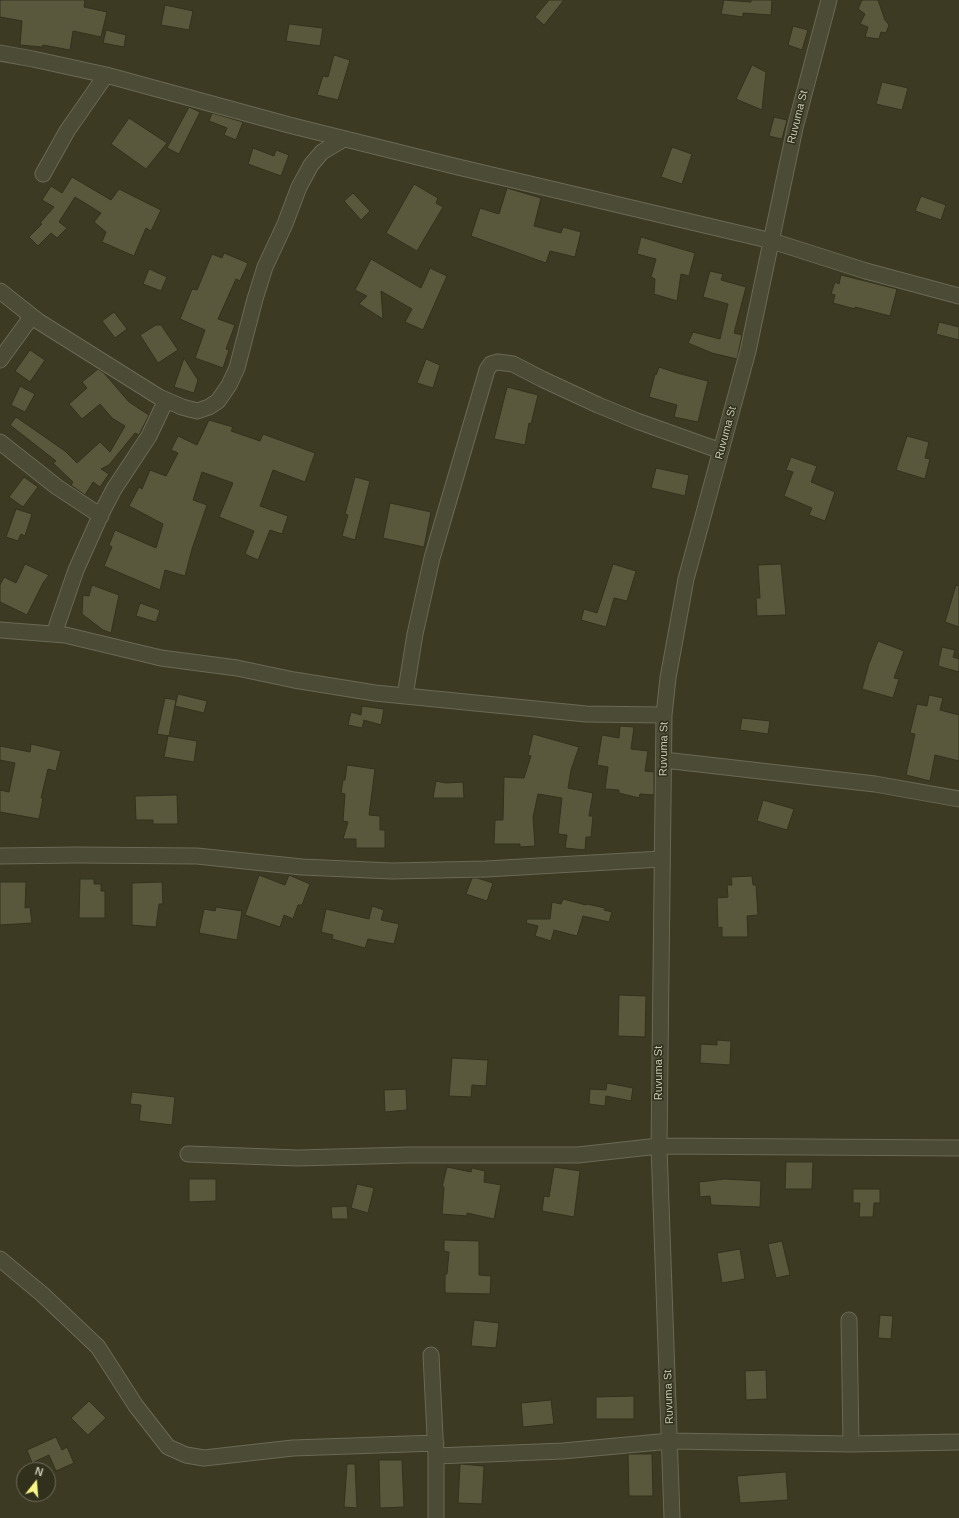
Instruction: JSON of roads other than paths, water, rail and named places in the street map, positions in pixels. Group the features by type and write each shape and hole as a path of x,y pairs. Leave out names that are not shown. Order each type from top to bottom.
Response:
{"street":[{"name":"Ruvuma St","path":"672,1518 659,1146 664,714 668,678 686,579 748,351 795,128 829,0"},
{"path":"0,53 33,58 106,75 344,139 772,241 866,271 959,296"},
{"path":"43,174 67,131 106,75"},
{"path":"0,291 32,316 159,397 182,407 197,410 209,407 218,401 229,385 237,368 255,298 265,267 285,224 299,187 311,165 322,152 344,139"},
{"path":"0,360 32,316"},
{"path":"405,696 432,558 487,370 491,364 498,362 513,364 542,380 598,405 637,421 721,450"},
{"path":"54,634 76,570 100,516 114,489 149,436 166,400"},
{"path":"0,442 57,488 100,516"},
{"path":"0,630 32,634 54,634 160,658 237,668 336,687 405,696 586,714 664,714"},
{"path":"664,760 875,784 959,799"},
{"path":"0,856 197,856 302,868 392,871 486,870 662,859"},
{"path":"188,1154 298,1158 408,1155 578,1155 659,1146 959,1148"},
{"path":"0,1259 42,1294 98,1347 136,1406 168,1447 186,1455 204,1458 293,1448 563,1451 670,1441 851,1444 959,1442"},
{"path":"849,1320 851,1444"},
{"path":"431,1355 436,1449 436,1518"}]}
